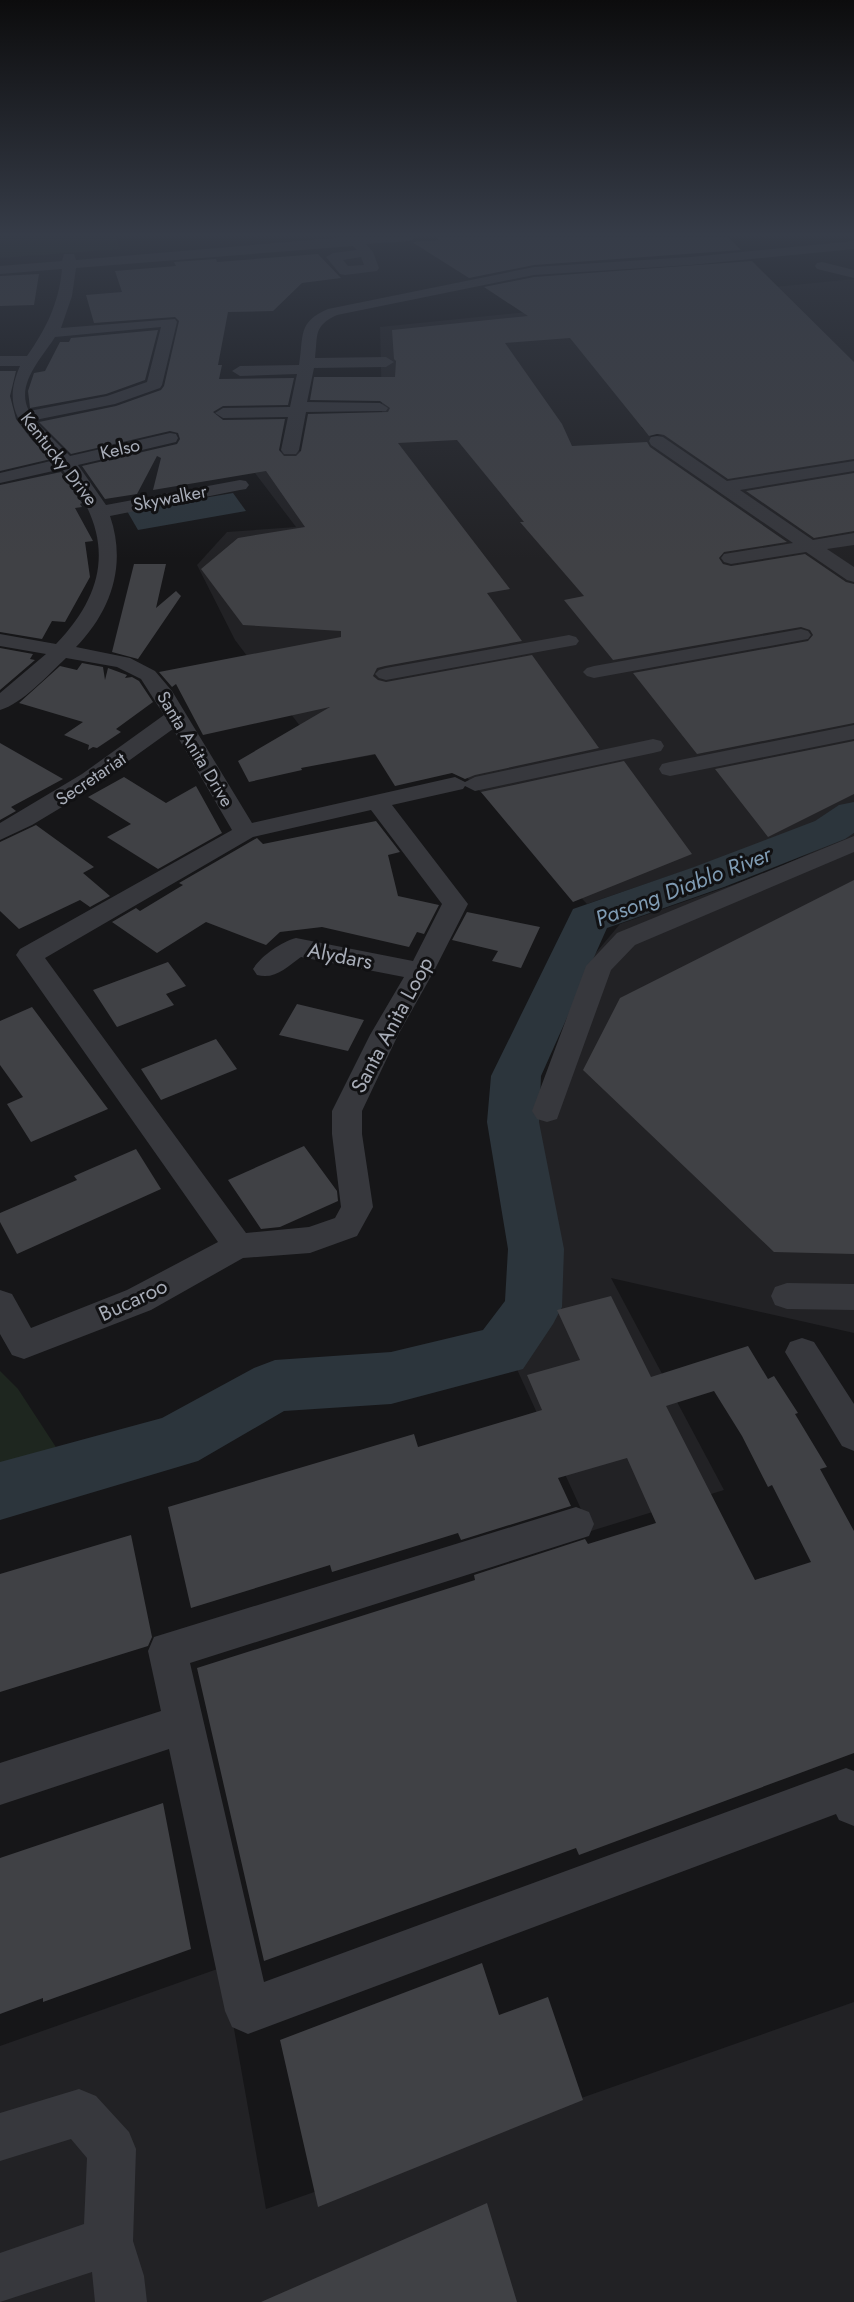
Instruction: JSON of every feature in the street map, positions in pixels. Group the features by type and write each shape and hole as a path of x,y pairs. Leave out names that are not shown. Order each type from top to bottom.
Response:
{"street":[{"name":"Kentucky Drive","path":"0,703 60,653 84,625 102,594 109,550 100,512 66,462 25,417 16,400 16,387 43,344"},
{"path":"25,417 126,396 154,385 164,344"},
{"path":"291,450 308,344"},
{"path":"0,361 32,361"},
{"path":"240,371 386,362"},
{"path":"223,413 380,408"},
{"name":"Kelso","path":"0,478 170,438"},
{"path":"657,441 854,576"},
{"path":"724,487 854,466"},
{"name":"Skywalker","path":"100,512 240,485"},
{"path":"731,558 854,539"},
{"path":"594,672 801,635"},
{"name":"Santa Anita Drive","path":"0,640 60,653 123,662 148,675 176,716 245,832"},
{"path":"386,674 569,641"},
{"name":"Secretariat","path":"0,833 45,809 121,759 176,716"},
{"path":"670,769 854,732"},
{"path":"238,1246 29,955 245,832 652,746"},
{"name":"Santa Anita Loop","path":"238,1246 310,1240 346,1227 357,1207 347,1134 347,1112 384,1035 421,971 455,904 378,803"},
{"path":"547,1111 599,966 626,939 854,843"},
{"name":"Alydars","path":"266,969 296,947 421,971"},
{"name":"Bucaroo","path":"0,1304 24,1345 139,1300 238,1246"},
{"path":"787,1296 854,1297"},
{"path":"802,1352 854,1435"},
{"path":"576,1524 168,1651 248,2011 846,1789 854,1805"},
{"path":"0,1784 183,1724"},
{"path":"0,2137 79,2113 112,2149 108,2241 119,2276 121,2302"},
{"path":"0,2278 108,2241"}],"shaded area":[{"path":"380,344 854,344 854,388 641,427 651,437 854,400 854,809 833,820 587,904 435,744 328,763 235,640 197,565 227,532 296,527 239,452 383,450"},
{"path":"233,493 246,511 138,530 127,511"},
{"path":"854,833 854,1333 611,1278 724,1490 591,1531 515,1365 546,1323 561,1290 530,1165 531,1127 594,955 620,924 764,874"},
{"path":"0,1371 18,1389 63,1458 0,1476"},
{"path":"223,1967 266,2209 854,2002 854,2302 0,2302 0,2046"}],"building":[{"path":"59,344 154,344 145,380 106,394 30,408 28,391 34,373 45,371"},
{"path":"174,344 222,344 218,365 222,365 219,379 294,378 288,405 223,406 213,412 223,420 285,419 279,450 284,456 296,456 301,451 308,414 388,412 390,408 380,401 310,400 314,377 395,377 396,361 393,344 506,344 562,424 572,446 647,442 650,447 787,542 724,552 719,558 723,564 731,566 805,554 846,582 854,584 854,723 697,754 633,673 808,641 813,635 810,630 801,627 613,660 564,600 584,596 520,522 524,522 457,440 398,443 510,589 487,593 522,641 385,666 377,668 373,676 386,682 532,655 599,748 465,779 452,773 395,786 375,754 301,768 302,770 249,782 238,761 330,707 203,735 176,684 172,687 159,672 341,637 341,631 243,625 201,569 238,538 305,527 266,471 153,490 161,458 157,456 137,494 105,499 82,466 177,444 180,439 178,433 170,431 71,454 39,422 116,406 161,390 164,386"},
{"path":"575,344 836,344 854,362 854,459 728,479 664,435 649,436"},
{"path":"0,371 16,371 10,396 16,419 51,459 0,471"},
{"path":"61,472 82,503 80,504 82,507 75,508 93,541 85,542 90,577 65,622 52,621 42,639 0,632 0,485"},
{"path":"854,473 854,531 814,538 746,491"},
{"path":"134,564 166,564 156,608 176,591 181,596 138,659 112,652"},
{"path":"0,648 33,654 30,659 35,660 0,690"},
{"path":"82,663 103,667 105,680 108,668 127,675 125,678 132,677 139,681 153,702 116,729 121,732 97,748 93,747 88,750 89,745 64,735 83,722 19,703 60,666 77,670"},
{"path":"854,741 854,794 768,837 715,769"},
{"path":"0,743 63,779 11,807 16,811 0,820"},
{"path":"624,761 692,854 573,902 481,792"},
{"path":"124,777 166,803 196,786 222,833 158,869 107,837 131,824 88,797"},
{"path":"376,821 400,852 388,855 398,896 439,905 424,934 417,932 409,947 322,927 280,932 266,945 206,922 157,953 112,922 136,908 140,911 183,885 179,883 257,838 263,844"},
{"path":"36,825 94,867 83,873 110,896 90,907 80,900 19,929 0,911 0,842"},
{"path":"854,880 854,1254 774,1252 583,1070 620,998"},
{"path":"467,912 540,927 521,968 492,961 498,951 452,940"},
{"path":"168,962 186,986 166,994 174,1005 117,1027 93,990"},
{"path":"297,1004 364,1020 348,1051 279,1035"},
{"path":"32,1007 108,1109 31,1142 7,1104 23,1097 0,1065 0,1021"},
{"path":"216,1039 237,1069 161,1100 141,1069"},
{"path":"304,1146 337,1191 338,1201 280,1227 261,1229 228,1180"},
{"path":"136,1149 161,1189 17,1254 0,1222 0,1213 77,1180 74,1176"},
{"path":"611,1296 651,1377 748,1346 768,1379 774,1376 798,1413 795,1414 827,1467 820,1469 854,1531 854,1753 579,1855 576,1848 264,1961 197,1668 475,1580 474,1575 585,1539 588,1544 656,1523 627,1458 558,1478 571,1506 461,1540 458,1533 332,1572 330,1565 191,1608 168,1507 414,1434 418,1447 542,1410 527,1375 580,1360 557,1310","holes":["714,1391 742,1436 768,1487 772,1485 811,1562 755,1580 666,1406"]},
{"path":"131,1535 152,1637 148,1646 0,1692 0,1574"},
{"path":"163,1803 191,1949 43,2002 43,1998 0,2014 0,1858"},
{"path":"482,1963 499,2015 548,1997 583,2100 318,2207 280,2040"},
{"path":"487,2203 517,2302 261,2302"}],"waterway":[{"name":"Pasong Diablo River","path":"0,1491 176,1442 275,1386 391,1378 502,1351 533,1307 536,1249 513,1122 516,1076 589,919 709,877 830,830 854,814"}]}
